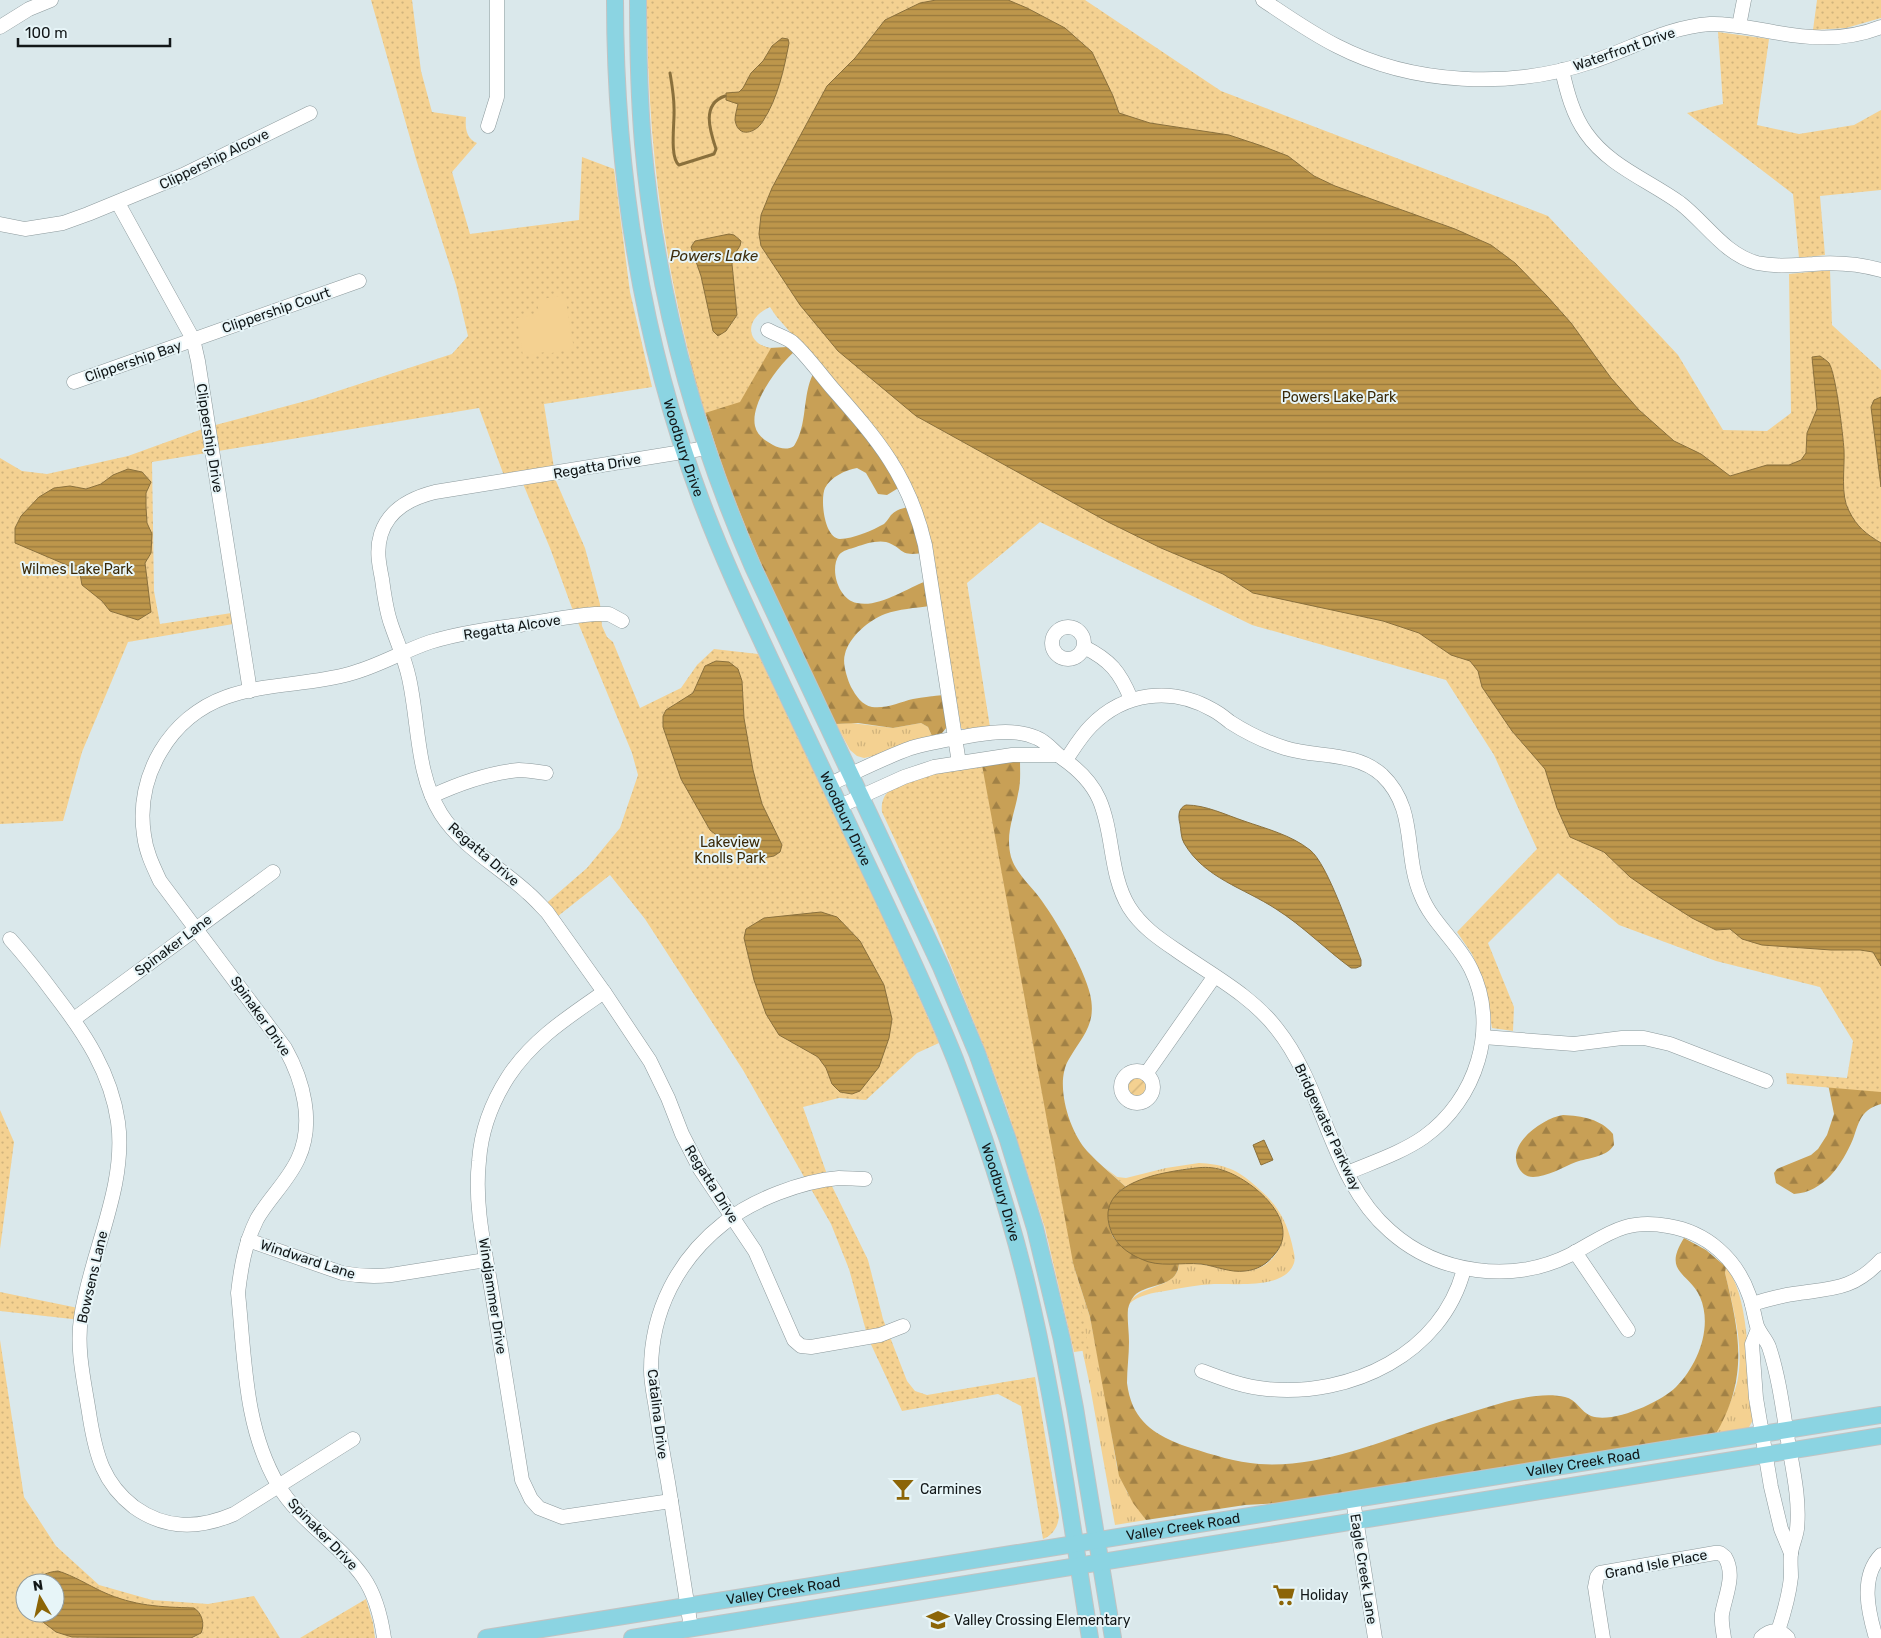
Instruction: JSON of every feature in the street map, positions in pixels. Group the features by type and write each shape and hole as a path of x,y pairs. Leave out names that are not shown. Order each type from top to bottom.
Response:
{"main road":[{"name":"Woodbury Drive","path":"615,0 616,78 619,124 632,239 653,344 684,452 725,561 933,1005 992,1163 1018,1252 1053,1408 1090,1638"},
{"name":"Woodbury Drive","path":"638,0 638,52 642,129 655,236 674,334 707,448 726,502 753,567 956,1003 988,1081 1018,1168 1061,1332 1076,1408 1113,1638"},
{"name":"Valley Creek Road","path":"486,1638 1881,1415"},
{"name":"Valley Creek Road","path":"632,1638 1881,1436"}],"street":[{"path":"0,27 29,9 51,0"},
{"path":"488,126 497,98 497,0"},
{"name":"Waterfront Drive","path":"1263,0 1309,31 1363,57 1414,72 1445,77 1503,79 1562,70 1591,62 1677,29 1712,24 1739,26 1796,37 1826,39 1854,36 1881,27"},
{"path":"1739,26 1744,0"},
{"path":"1562,70 1575,114 1585,132 1597,147 1611,160 1681,204 1726,247 1739,256 1772,266 1847,264 1881,270"},
{"name":"Clippership Alcove","path":"0,224 25,229 63,223 183,176 310,113"},
{"name":"Clippership Drive","path":"118,203 193,340 198,361 250,691"},
{"name":"Clippership Court","path":"193,340 359,281"},
{"path":"768,330 792,343 868,429 895,465 908,490 919,521 926,550 959,763"},
{"name":"Clippership Bay","path":"74,382 193,340"},
{"name":"Regatta Drive","path":"707,448 435,492 417,497 400,506 388,519 381,533 378,546 378,561 391,623 409,678 423,768 432,796 449,825 478,852 530,894 547,912 650,1061 668,1098 690,1152 700,1170 755,1251 794,1340 802,1346 812,1347 880,1335 904,1326"},
{"name":"Regatta Alcove","path":"402,652 432,642 479,631 586,614 605,614 622,621"},
{"path":"1084,647 1105,659 1114,667 1123,678 1131,699"},
{"name":"Spinaker Drive","path":"384,1638 373,1595 364,1578 349,1560 301,1515 279,1487 257,1440 251,1415 238,1293 240,1276 248,1240 258,1218 299,1158 305,1128 304,1099 301,1082 285,1048 160,881 149,858 142,814 144,795 150,771 160,751 185,721 205,707 226,697 250,691 350,674 402,652"},
{"path":"840,806 914,773 959,763 1017,754 1062,758 1090,726 1104,714 1131,699 1148,696 1166,695 1197,701 1265,741 1303,752 1354,759 1366,764 1381,775 1402,802 1406,815 1413,875 1430,912 1462,954 1478,985 1484,1025 1479,1058 1469,1085 1454,1109 1442,1122 1414,1143 1347,1174"},
{"name":"Bridgewater Parkway","path":"830,784 907,750 956,738 996,732 1019,733 1042,740 1084,776 1100,800 1118,882 1132,912 1156,937 1260,1010 1284,1037 1299,1065 1347,1174 1366,1206 1382,1225 1397,1237 1432,1258 1464,1268 1495,1272 1519,1270 1548,1264 1621,1228 1650,1224 1678,1228 1706,1240 1727,1256 1741,1276 1752,1304 1758,1329 1767,1342 1780,1392 1796,1491 1797,1528 1791,1553"},
{"path":"432,796 455,786 488,776 520,770 546,773"},
{"name":"Spinaker Lane","path":"74,1020 273,872"},
{"name":"Bowsens Lane","path":"10,939 27,958 93,1048 104,1071 114,1101 119,1132 119,1160 84,1300 80,1332 81,1360 94,1444 98,1461 115,1489 142,1513 159,1520 179,1525 198,1525 216,1522 234,1514 279,1487 353,1439"},
{"path":"1146,1074 1214,977"},
{"name":"Windjammer Drive","path":"604,992 558,1024 539,1040 522,1057 498,1095 482,1139 479,1161 478,1183 486,1260 522,1480 531,1499 539,1508 562,1517 671,1501"},
{"path":"1483,1037 1570,1044 1622,1038 1649,1039 1674,1045 1766,1081"},
{"name":"Catalina Drive","path":"691,1628 651,1371 657,1320 665,1298 685,1263 712,1232 733,1216 769,1197 814,1182 839,1178 866,1179"},
{"name":"Windward Lane","path":"248,1240 355,1276 376,1277 486,1260"},
{"path":"1575,1252 1628,1330"},
{"path":"1752,1304 1788,1295 1837,1288 1860,1277 1881,1260"},
{"path":"1202,1371 1244,1386 1279,1390 1325,1387 1364,1376 1398,1358 1431,1331 1452,1302 1464,1268"},
{"name":"Bridgewater Parkway","path":"1758,1329 1752,1344 1756,1394 1771,1487 1781,1529 1791,1553"},
{"name":"Eagle Creek Lane","path":"1353,1500 1375,1638"},
{"name":"Grand Isle Place","path":"1603,1638 1595,1587 1595,1582 1600,1573 1715,1553 1725,1557 1730,1570 1729,1587 1722,1616 1724,1638"},
{"path":"1761,1638 1768,1632 1783,1635 1789,1595 1791,1553"},
{"path":"1876,1638 1867,1590 1871,1569 1881,1555"}],"green space":[{"name":"Lakeview Knolls Park","path":"371,0 412,0 421,71 432,112 466,117 467,132 473,141 477,143 452,172 470,234 579,220 582,157 614,169 630,292 652,387 544,404 556,481 585,548 600,604 602,626 607,637 613,642 640,708 681,688 697,665 714,649 758,654 894,940 939,1043 917,1053 866,1100 839,1098 803,1107 829,1180 868,1260 883,1319 907,1381 915,1391 927,1395 1035,1377 1059,1516 1054,1530 1043,1539 1021,1406 998,1394 902,1411 868,1338 849,1269 831,1224 743,1070 645,919 610,875 553,920 542,907 587,868 620,828 638,775 632,753 521,479 506,481 479,408 152,462 154,591 160,624 238,612 239,623 128,642 82,752 63,821 0,824 0,458 22,471 47,474 128,456 208,427 313,399 452,354 468,336 456,285 416,159"},
{"name":"Powers Lake","path":"647,0 1085,0 1221,91 1548,216 1678,355 1723,430 1767,431 1791,413 1789,274 1830,270 1832,325 1881,370 1881,1092 1787,1084 1786,1073 1847,1078 1853,1041 1820,987 1716,961 1619,925 1558,873 1488,943 1514,1007 1513,1031 1492,1028 1483,980 1472,954 1457,932 1537,849 1494,755 1446,680 1252,625 1040,522 967,583 990,727 965,730 961,728 937,580 877,431 770,307 761,312 753,321 751,332 756,341 765,347 771,348 740,402 705,413 679,310 661,208 650,106"},
{"path":"1817,0 1881,0 1881,18 1846,28 1813,30"},
{"path":"1718,32 1769,39 1757,125 1799,134 1854,125 1881,110 1881,190 1820,196 1825,255 1799,258 1793,194 1687,113 1723,104"},
{"path":"565,295 574,349 523,356 517,318 539,314 537,300"},
{"path":"757,344 769,348 787,347 794,352 780,366 761,396 755,417 755,426 762,437 778,447 787,448 794,446 801,429 807,391 813,374 865,433 900,487 887,495 878,494 866,473 857,468 839,475 825,488 823,509 830,532 835,537 845,539 857,536 884,524 895,512 909,507 921,553 905,553 886,542 875,542 842,552 836,561 835,568 838,584 845,596 857,603 874,603 926,581 930,606 896,611 873,620 855,635 851,641 844,658 845,666 849,683 855,694 868,706 882,707 913,699 944,695 947,727 942,733 932,736 928,727 921,723 893,728 858,723 836,724 751,540 713,438 690,361"},
{"path":"851,723 893,728 921,723 928,727 932,736 864,758 857,756 850,750 836,724"},
{"path":"1020,760 1020,786 1009,841 1011,857 1019,873 1046,906 1061,930 1082,971 1092,1004 1092,1013 1087,1029 1065,1069 1063,1093 1069,1119 1074,1132 1087,1151 1126,1187 1120,1191 1108,1213 1113,1237 1122,1247 1156,1263 1179,1263 1173,1277 1134,1296 1128,1309 1127,1383 1133,1406 1143,1422 1165,1438 1199,1451 1242,1462 1281,1464 1303,1462 1346,1453 1468,1413 1528,1397 1551,1395 1569,1398 1587,1414 1600,1418 1636,1410 1659,1399 1676,1387 1691,1368 1701,1345 1705,1321 1704,1309 1695,1289 1676,1265 1678,1250 1684,1238 1706,1250 1726,1267 1725,1273 1735,1317 1738,1356 1737,1376 1733,1396 1714,1437 1313,1501 1245,1505 1146,1520 1133,1503 1119,1476 1090,1317 1067,1245 981,765"},
{"path":"982,765 1089,1350 1074,1352 1045,1228 1007,1109 935,926 882,812 882,803 885,795 897,786 920,777"},
{"path":"1133,1078 1141,1078 1146,1083 1144,1094 1133,1096 1128,1091 1128,1083"},
{"path":"1881,1080 1881,1104 1874,1106 1862,1117 1849,1149 1831,1176 1814,1188 1794,1194 1776,1183 1774,1173 1777,1169 1811,1155 1818,1149 1827,1135 1834,1114 1828,1084"},
{"path":"0,1110 14,1142 0,1249"},
{"path":"1563,1115 1584,1117 1603,1125 1613,1134 1614,1145 1602,1155 1576,1162 1549,1174 1538,1177 1525,1175 1520,1170 1516,1161 1517,1151 1521,1142 1545,1121"},
{"path":"1199,1163 1214,1164 1233,1170 1245,1177 1272,1202 1286,1225 1295,1258 1294,1263 1289,1272 1281,1278 1270,1281 1189,1287 1146,1295 1137,1298 1129,1304 1134,1297 1173,1278 1179,1263 1247,1271 1254,1270 1268,1263 1278,1251 1283,1229 1278,1215 1260,1195 1243,1181 1226,1172 1209,1168 1185,1169 1158,1175 1126,1187 1104,1167 1117,1177 1126,1178 1166,1168"},
{"path":"1067,1245 1090,1317 1117,1467 1127,1492 1146,1520 1115,1525 1090,1386 1071,1297"},
{"path":"1726,1267 1734,1281 1744,1318 1753,1420 1748,1429 1714,1437 1727,1411 1737,1383 1740,1356 1734,1314 1725,1273"},
{"path":"0,1292 83,1309 81,1320 0,1311"},
{"path":"0,1340 24,1497 56,1546 99,1585 152,1600 208,1604 254,1596 280,1638 0,1638"},
{"path":"366,1599 375,1638 300,1638"}],"water":[{"name":"Powers Lake","path":"936,0 1008,0 1065,28 1092,52 1119,113 1150,123 1229,135 1262,146 1288,156 1314,176 1335,186 1455,229 1491,245 1515,263 1547,296 1571,323 1611,378 1639,410 1674,441 1701,454 1730,476 1767,465 1789,465 1801,460 1806,453 1807,433 1817,409 1812,357 1820,356 1829,363 1837,391 1841,419 1846,505 1859,526 1881,543 1881,966 1873,952 1762,945 1742,939 1730,929 1716,930 1692,918 1630,877 1604,852 1570,837 1557,808 1545,769 1512,731 1482,687 1478,671 1470,661 1451,655 1419,633 1383,621 1253,593 1223,574 1161,548 1108,522 916,416 838,351 800,305 761,246 759,234 761,215 772,188 827,86 855,58 885,20 920,3"},
{"path":"782,38 788,39 789,43 783,73 773,103 756,129 743,132 737,126 735,120 738,104 726,100 726,93 739,92 772,46"},
{"name":"Powers Lake","path":"729,234 734,235 741,241 732,264 737,315 726,331 718,336 713,331 701,276 691,247 695,241"},
{"path":"1881,397 1881,487 1871,407 1874,400"},
{"path":"128,469 142,472 151,482 146,493 146,507 147,523 152,534 151,553 145,563 151,612 138,620 110,611 102,601 82,585 80,574 69,566 15,543 15,528 21,516 39,497 54,488 70,486 86,489 101,484 113,475"},
{"path":"716,661 729,662 738,669 742,681 744,718 753,770 762,804 782,845 780,852 774,856 758,859 743,854 710,830 681,779 663,727 663,716 666,710 693,693 705,666"},
{"path":"1186,805 1208,808 1287,836 1310,850 1317,858 1332,885 1361,960 1361,966 1351,968 1286,916 1213,874 1202,865 1192,855 1182,839 1179,816 1181,808"},
{"path":"821,912 837,917 860,941 884,985 892,1019 889,1038 879,1067 860,1091 852,1094 840,1092 832,1084 826,1068 818,1057 779,1035 766,1014 754,980 744,938 746,929 764,918"},
{"path":"1264,1140 1273,1160 1261,1165 1253,1145"},
{"path":"1196,1168 1215,1168 1247,1182 1260,1192 1279,1216 1283,1229 1282,1242 1274,1255 1265,1264 1258,1268 1239,1271 1201,1264 1148,1262 1131,1254 1115,1238 1110,1228 1108,1212 1113,1199 1122,1189 1151,1176"},
{"path":"58,1571 63,1573 48,1573"},
{"path":"65,1574 114,1597 136,1603 194,1608 202,1619 203,1626 201,1633 191,1638 72,1637 56,1632 44,1623 65,1623"}],"waterway":[{"path":"670,73 674,104 673,147 674,155 679,165 714,154 716,149 711,134 710,112 717,100 725,96"}],"place":[{"name":"Carmines","path":"903,1489"},
{"name":"Holiday","path":"1284,1595"},
{"name":"Valley Crossing Elementary","path":"938,1620"}],"park label":[{"name":"Powers Lake Park","path":"1339,397"},
{"name":"Wilmes Lake Park","path":"77,569"}]}
